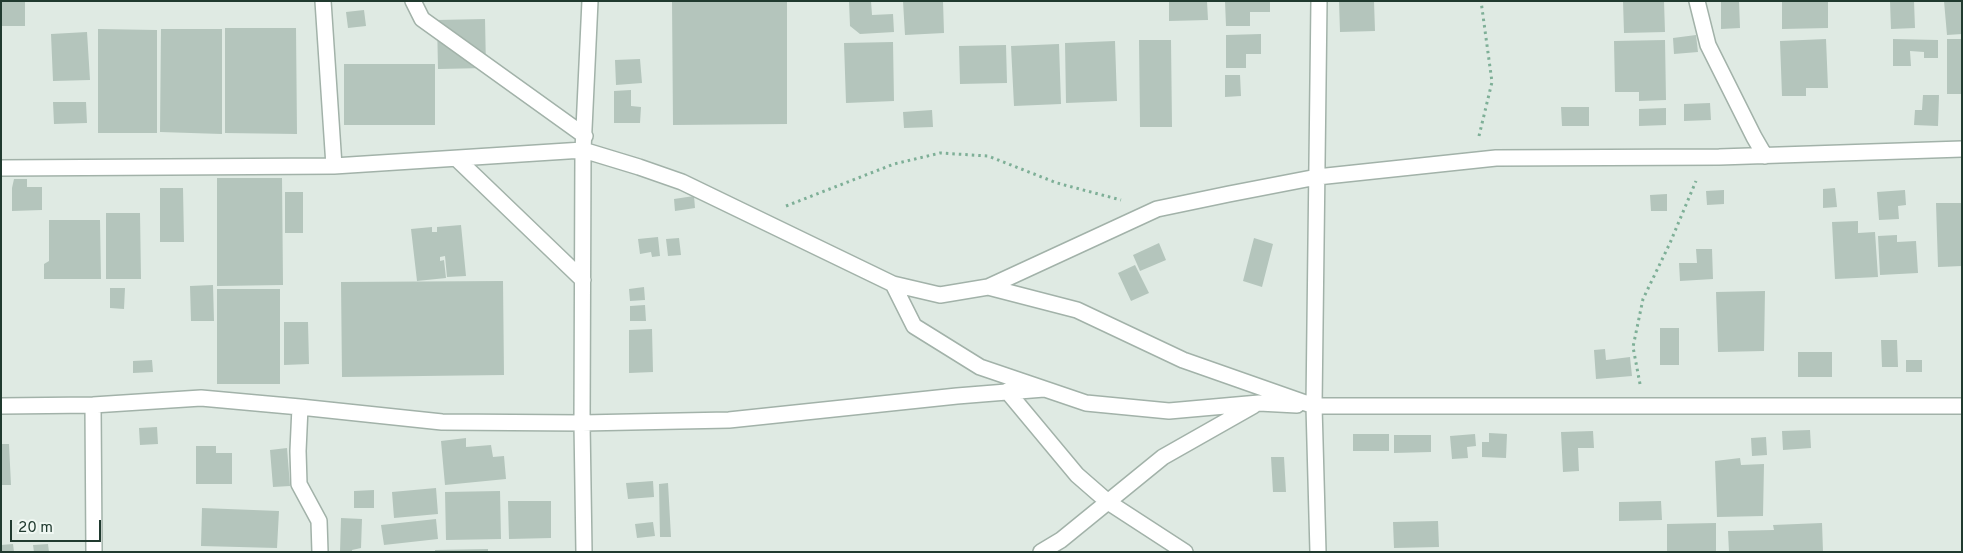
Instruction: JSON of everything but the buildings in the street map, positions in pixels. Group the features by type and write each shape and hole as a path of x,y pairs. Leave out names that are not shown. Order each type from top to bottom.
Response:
{"street":[{"path":"323,1 334,166"},
{"path":"413,1 422,19 584,143 639,167 682,182 893,284 940,295 988,287 1158,209 1317,177 1496,158 1766,156 1962,149"},
{"path":"584,552 582,423 584,143 590,1"},
{"path":"1318,552 1314,406 1319,1"},
{"path":"1697,1 1708,45 1754,137 1766,156"},
{"path":"1,168 334,166 458,158 584,143"},
{"path":"458,158 583,280"},
{"path":"893,284 914,326 980,367 1086,403 1168,411 1259,403 1314,406 1962,406"},
{"path":"988,287 1077,310 1183,360 1314,406"},
{"path":"1,406 93,406 201,398 442,422 582,423 730,420 1044,389"},
{"path":"1007,392 1077,475 1108,502 1185,552"},
{"path":"1041,552 1061,540 1163,457 1259,403"},
{"path":"93,406 94,552"},
{"path":"300,407 299,484 319,521 320,552"}],"path":[{"path":"1476,160 1482,119 1492,82 1481,1"},
{"path":"756,218 894,164 940,153 988,156 1056,183 1158,209"},
{"path":"1644,406 1633,347 1643,299 1670,243 1707,157"}]}
